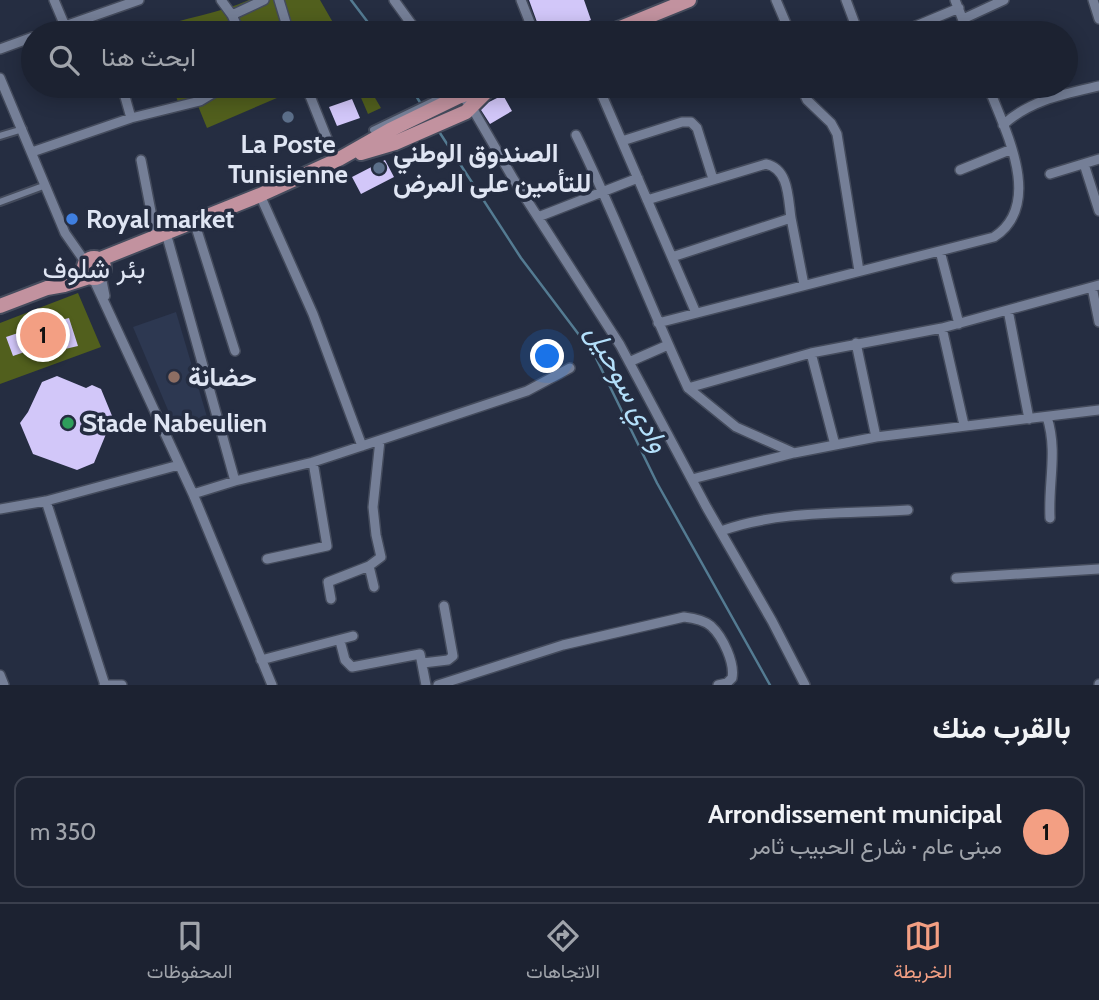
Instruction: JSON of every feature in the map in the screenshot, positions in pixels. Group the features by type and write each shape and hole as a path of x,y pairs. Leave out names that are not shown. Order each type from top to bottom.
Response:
{"main road":[{"path":"637,21 689,0"},
{"path":"0,306 47,288 64,285 94,270 127,248 260,195 392,137 458,98"}],"street":[{"path":"54,0 63,21"},
{"path":"77,21 121,3 139,0"},
{"path":"221,0 235,21"},
{"path":"232,15 264,0"},
{"path":"279,0 285,21"},
{"path":"394,0 409,21"},
{"path":"521,0 529,21"},
{"path":"776,0 785,21"},
{"path":"846,0 854,21"},
{"path":"923,21 957,4 962,19 1004,0"},
{"path":"1093,0 1099,19"},
{"path":"0,49 21,41"},
{"path":"0,78 69,242 94,270 105,302 193,494 272,685"},
{"path":"1078,92 1099,86"},
{"path":"125,98 131,117"},
{"path":"32,152 131,117 205,98"},
{"path":"311,98 337,160"},
{"path":"373,130 457,98"},
{"path":"461,98 629,362 772,621 804,685"},
{"path":"603,98 696,313"},
{"path":"806,98 831,123 837,134 859,271"},
{"path":"658,323 994,237 1009,225 1014,215 1019,188 1012,149 993,98"},
{"path":"1003,125 1014,115 1038,103 1056,98"},
{"path":"622,141 682,122 691,122 697,128 713,179"},
{"path":"0,136 23,129"},
{"path":"576,135 603,190 688,388 736,426 793,453"},
{"path":"960,170 1012,149"},
{"path":"1049,174 1099,159"},
{"path":"141,160 235,481"},
{"path":"647,200 765,164 774,166 783,177 804,285"},
{"path":"1084,164 1099,211"},
{"path":"538,217 638,178"},
{"path":"0,202 46,185"},
{"path":"260,195 313,314 362,446"},
{"path":"672,257 791,218"},
{"path":"194,221 235,351"},
{"path":"940,251 959,324"},
{"path":"688,388 811,353 942,328 1096,286 1099,322"},
{"path":"1008,310 1029,419"},
{"path":"942,328 964,425"},
{"path":"856,343 877,437"},
{"path":"629,362 668,345"},
{"path":"811,353 835,445"},
{"path":"193,494 313,462 527,391 570,368"},
{"path":"691,478 793,453 877,437 1099,410"},
{"path":"1047,417 1054,446 1049,494 1050,518"},
{"path":"331,599 328,582 369,566 381,557 373,507 380,440"},
{"path":"267,559 327,546 313,462"},
{"path":"0,509 46,501 179,465"},
{"path":"46,501 104,685 122,685"},
{"path":"721,531 742,523 786,517 908,510"},
{"path":"369,566 374,587"},
{"path":"956,578 1099,569"},
{"path":"423,663 448,660 453,656 444,606"},
{"path":"438,685 563,645 684,617 710,625 717,633 731,661 732,678 727,683 718,685"},
{"path":"261,660 353,636"},
{"path":"340,640 345,660 352,667 421,655 426,685"},
{"path":"0,675 4,685"}],"shaded area":[{"name":"حضانة","path":"176,312 210,427 178,434 133,327"}],"green space":[{"path":"249,0 320,0 332,21 181,21"},
{"path":"177,98 277,98 207,128 196,101 180,107"},
{"path":"361,98 375,98 381,108 368,114"},
{"path":"78,293 101,347 0,384 0,323"}],"building":[{"path":"529,0 584,0 591,20 588,21 537,21"},
{"path":"505,98 512,111 490,124 481,110 489,102"},
{"path":"352,99 360,118 337,126 329,107"},
{"name":"الصندوق الوطني للتأمين على المرض","path":"385,160 394,177 361,194 352,177"},
{"path":"38,314 45,333 63,326 61,320 69,318 78,346 52,352 48,344 13,356 6,337 27,330 23,318"},
{"name":"Stade Nabeulien","path":"57,376 86,388 92,385 101,389 115,423 111,435 106,434 94,463 77,470 33,454 20,423 42,382"}],"waterway":[{"name":"وادي سوحيل","path":"351,0 367,21"},
{"name":"وادي سوحيل","path":"417,98 421,104"},
{"name":"وادي سوحيل","path":"438,130 521,258 595,356 657,483 770,685"}],"place":[{"name":"La Poste Tunisienne","path":"288,117"},
{"name":"الصندوق الوطني للتأمين على المرض","path":"379,168"},
{"name":"Royal market","path":"72,219"},
{"name":"Arrondissement municipal","path":"43,335"},
{"name":"حضانة","path":"174,377"},
{"name":"Stade Nabeulien","path":"68,423"}],"district":[{"name":"بئر شلوف","path":"94,268"}]}
